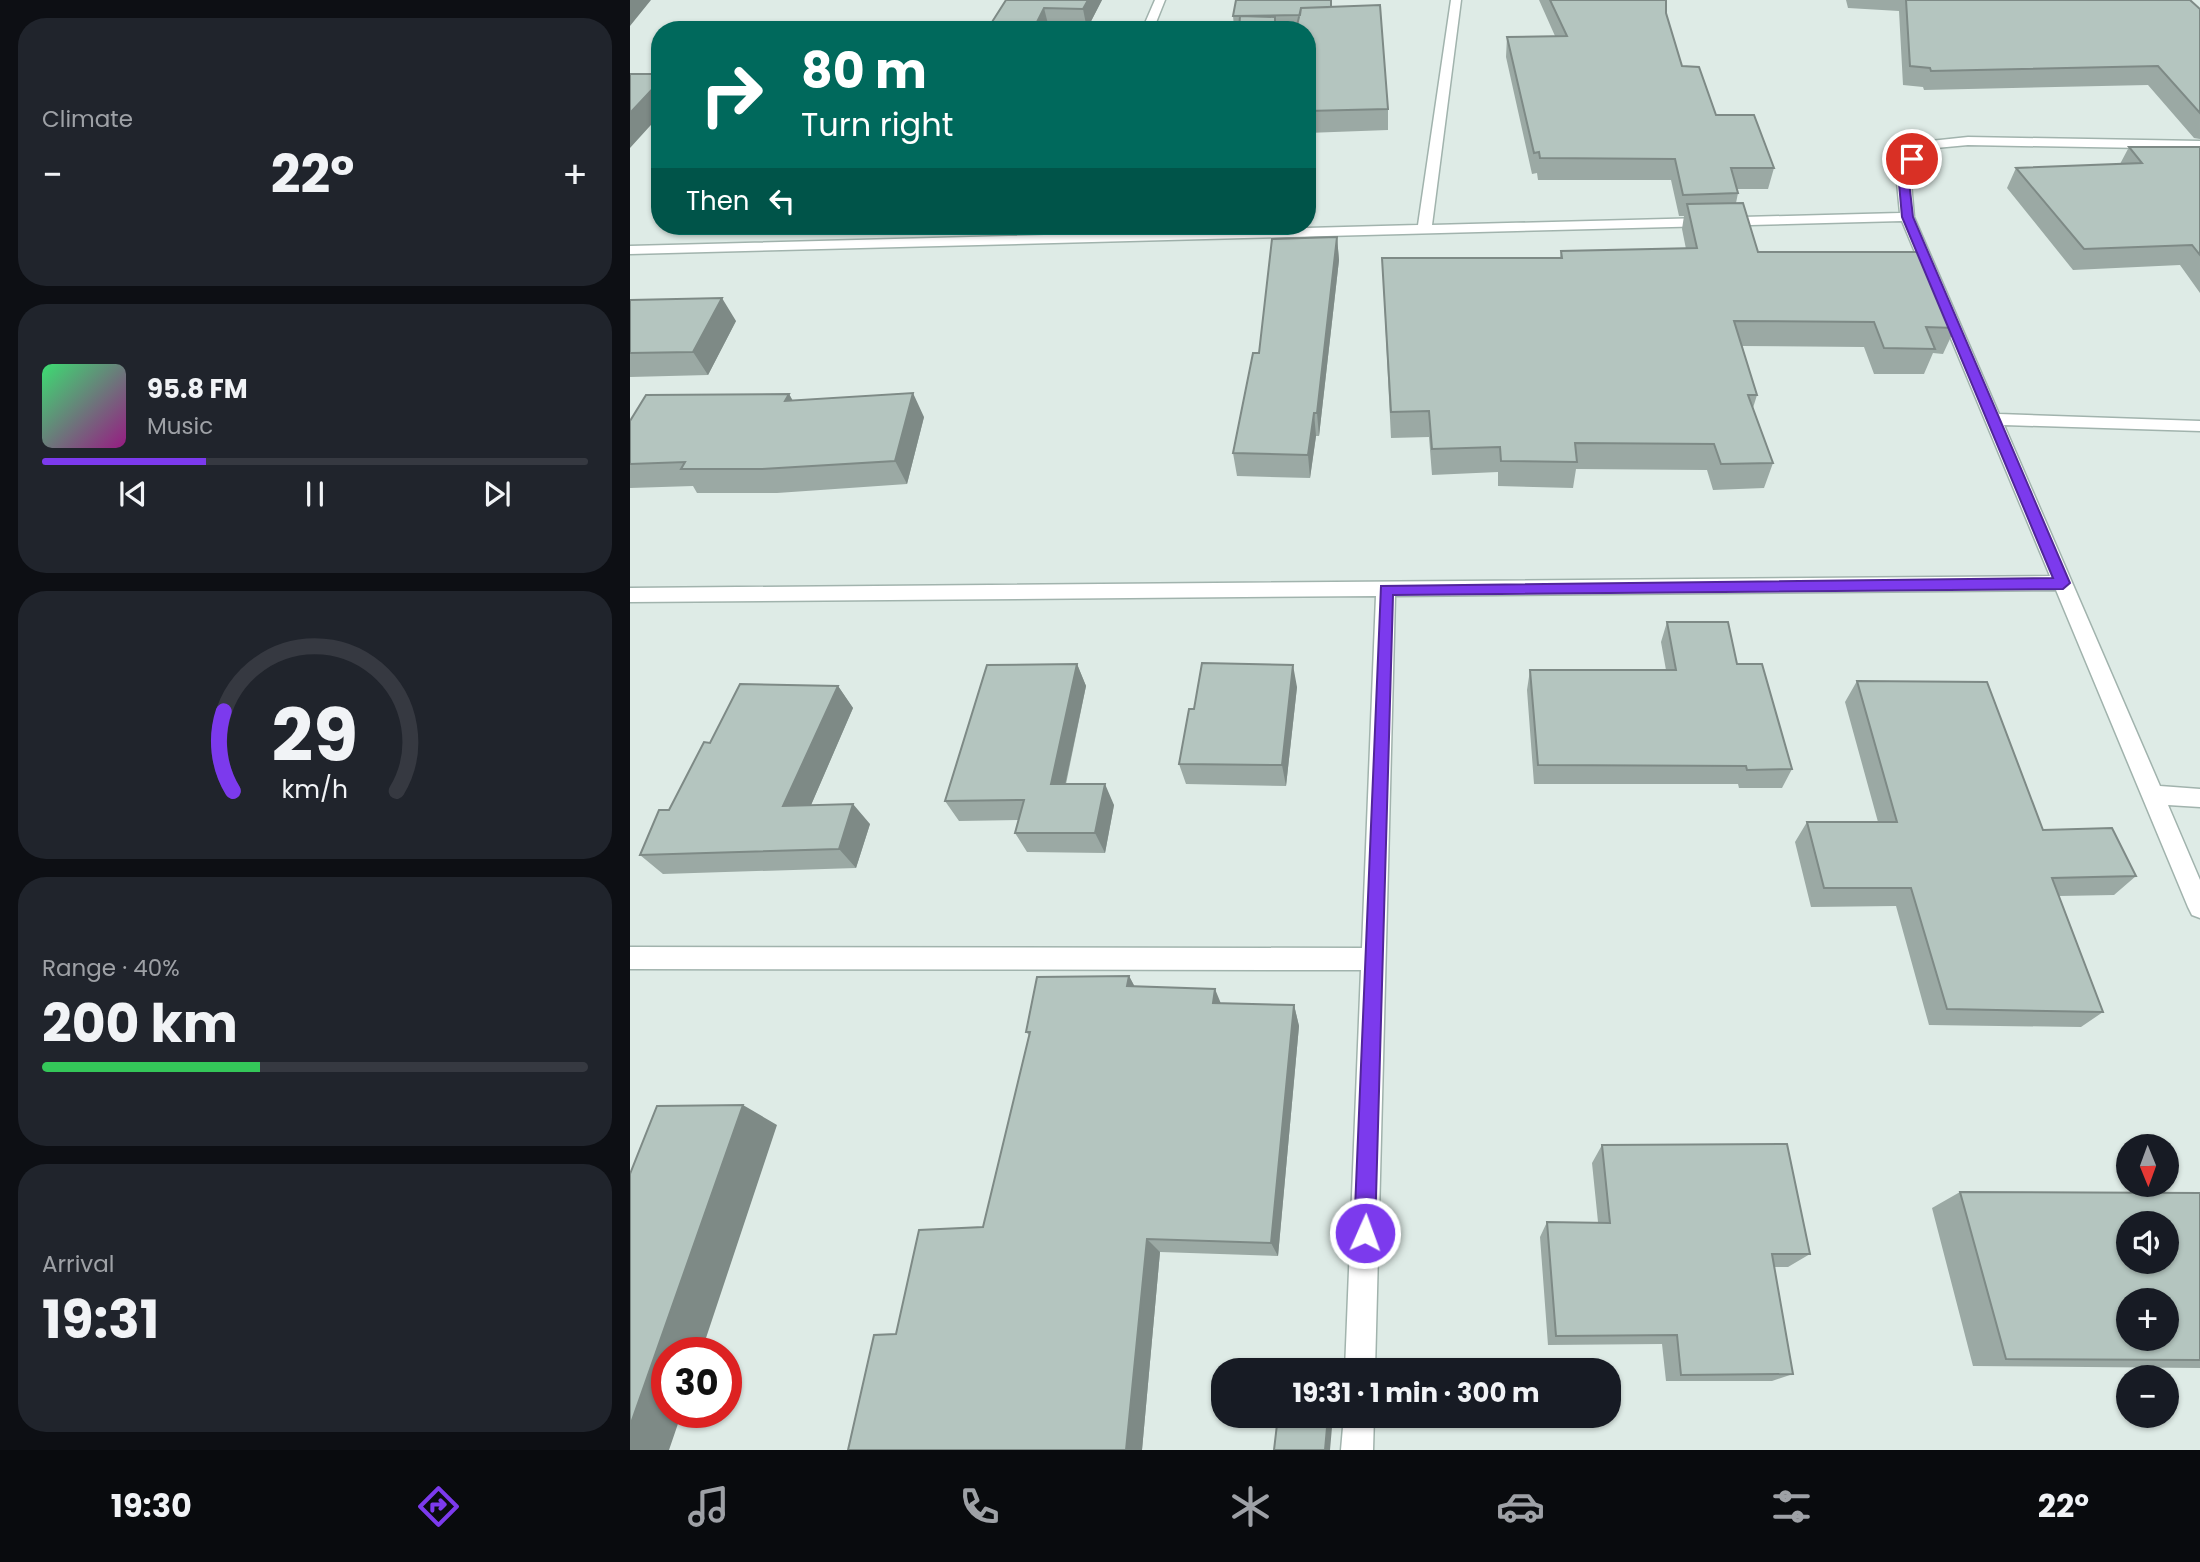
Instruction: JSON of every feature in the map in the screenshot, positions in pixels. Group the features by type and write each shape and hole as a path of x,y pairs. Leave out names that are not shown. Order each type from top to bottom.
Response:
{"street":[{"path":"1151,21 1160,0"},
{"path":"1424,230 1456,0"},
{"path":"2197,142 1968,141 1921,146 1903,172 1908,217 2200,907"},
{"path":"1316,231 1908,217"},
{"path":"630,250 986,235"},
{"path":"1993,419 2200,426"},
{"path":"630,594 2063,583"},
{"path":"1360,1358 1386,590"},
{"path":"2152,794 2200,798"},
{"path":"630,958 1374,959"},
{"path":"1357,1450 1358,1428"}],"building":[{"path":"1006,0 1088,0 1083,9 1044,8 1038,21 993,21"},
{"path":"1236,0 1331,0 1331,7 1301,8 1300,15 1233,16"},
{"path":"1550,0 1666,0 1666,13 1682,66 1699,67 1716,115 1754,115 1774,168 1731,168 1738,193 1683,195 1675,159 1540,158 1539,152 1534,153 1507,37 1567,36"},
{"path":"1906,0 2190,0 2200,9 2200,113 2158,66 1931,71 1930,68 1910,66"},
{"path":"1380,5 1388,109 1316,111 1316,21 1298,21 1301,8"},
{"path":"1240,16 1275,17 1275,21 1240,21"},
{"path":"630,74 651,74 651,91 630,113"},
{"path":"2129,147 2200,147 2200,255 2192,245 2084,249 2016,168 2142,163"},
{"path":"1743,203 1758,252 1919,252 1955,328 1926,327 1935,349 1884,348 1874,322 1734,321 1757,395 1748,395 1773,463 1721,464 1714,444 1575,443 1577,462 1501,461 1500,447 1432,449 1429,411 1391,412 1382,258 1562,258 1561,251 1697,248 1687,204"},
{"path":"1337,237 1317,413 1314,413 1308,455 1233,453 1253,353 1259,353 1272,239"},
{"path":"722,298 693,352 630,353 630,300"},
{"path":"913,393 895,461 762,469 681,469 685,462 630,464 630,421 646,395 789,394 785,401"},
{"path":"1667,622 1728,622 1737,664 1762,664 1792,769 1747,770 1746,766 1538,765 1530,670 1676,670"},
{"path":"1202,663 1293,665 1282,765 1179,764 1189,709 1194,709"},
{"path":"1077,664 1051,784 1105,784 1095,833 1015,833 1024,800 945,801 987,665"},
{"path":"1857,681 1987,682 2043,830 2112,828 2136,876 2052,878 2103,1012 1947,1009 1911,888 1824,888 1807,822 1897,822"},
{"path":"740,684 838,686 783,806 853,804 839,849 640,855 659,810 669,810 704,742 710,743"},
{"path":"1129,976 1127,986 1215,989 1213,1003 1294,1005 1271,1243 1147,1239 1126,1450 848,1450 874,1335 896,1334 919,1230 983,1227 1030,1032 1026,1032 1037,977"},
{"path":"743,1105 661,1337 651,1337 651,1366 630,1426 630,1174 657,1106"},
{"path":"1787,1144 1810,1254 1772,1254 1793,1374 1681,1375 1677,1335 1556,1336 1547,1222 1610,1223 1602,1145"},
{"path":"1960,1192 2116,1193 2116,1197 2179,1197 2179,1193 2200,1193 2200,1360 2006,1359"},
{"path":"1277,1428 1327,1428 1325,1450 1274,1450"}],"route":[{"path":"1365,1233 1386,590 2063,583 1908,217 1903,172 1912,159"}]}
